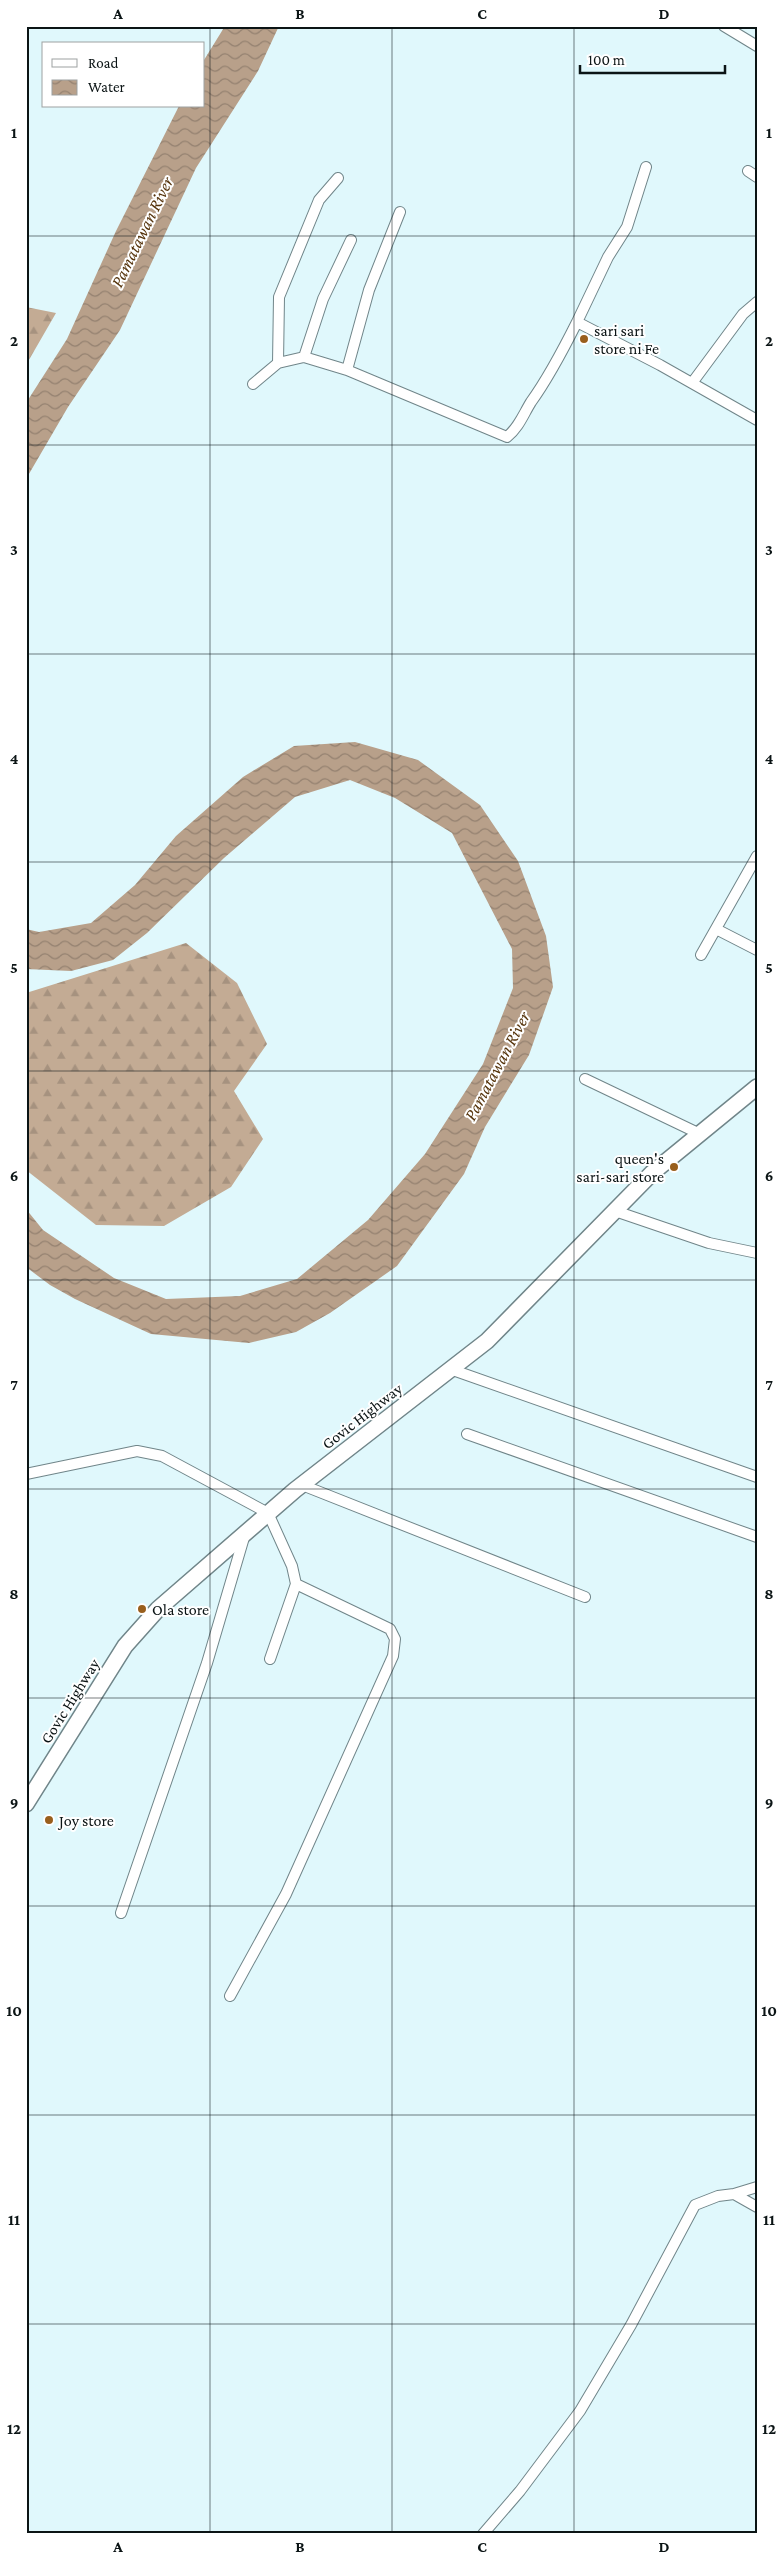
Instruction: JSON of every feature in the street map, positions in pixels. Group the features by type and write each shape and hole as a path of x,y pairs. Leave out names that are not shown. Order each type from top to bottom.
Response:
{"main road":[{"name":"Govic Highway","path":"26,1804 125,1646 158,1609 302,1484 487,1341 652,1173 757,1087"}],"street":[{"path":"724,26 757,46"},
{"path":"253,384 278,363 304,357 346,370 507,437 518,428 530,404 545,385 608,258 627,227 646,167"},
{"path":"278,363 280,297 319,200 338,178"},
{"path":"346,370 369,290 400,212"},
{"path":"304,357 322,299 351,240"},
{"path":"692,383 743,314 757,302"},
{"path":"577,322 757,420"},
{"path":"701,955 757,856"},
{"path":"716,929 757,950"},
{"path":"585,1079 700,1134"},
{"path":"615,1211 709,1243 757,1253"},
{"path":"450,1369 757,1477"},
{"path":"467,1434 757,1537"},
{"path":"26,1474 137,1451 162,1456 268,1514 292,1566 296,1584 270,1659"},
{"path":"302,1484 585,1597"},
{"path":"121,1913 207,1663 246,1532"},
{"path":"230,1996 286,1894 393,1656 395,1639 390,1629 296,1584"},
{"path":"483,2534 520,2491 580,2410 631,2325 695,2205 718,2196 734,2194 757,2187"},
{"path":"734,2194 757,2207"}],"green space":[{"path":"26,307 56,313 26,365"},
{"path":"186,943 237,983 267,1044 234,1091 263,1139 231,1187 164,1226 96,1225 26,1170 26,993"}],"water":[{"name":"Pamatawan River","path":"225,26 279,26 258,71 196,168 120,330 68,407 26,479 26,403 67,339 116,231 178,108 205,108 205,58"},
{"name":"Pamatawan River","path":"355,742 418,760 480,805 518,861 546,936 553,987 529,1055 485,1127 464,1174 397,1266 330,1313 296,1332 249,1343 151,1334 75,1299 50,1285 26,1267 26,1209 43,1230 114,1278 166,1299 240,1296 297,1279 368,1220 425,1154 483,1064 513,988 512,949 452,833 395,798 350,780 295,797 224,858 147,933 113,960 71,971 26,969 26,929 39,932 91,923 135,885 176,836 243,777 294,746"}],"place":[{"name":"sari sari store ni Fe","path":"584,339"},
{"name":"queen's sari-sari store","path":"674,1167"},
{"name":"Ola store","path":"142,1609"},
{"name":"Joy store","path":"49,1820"}]}
